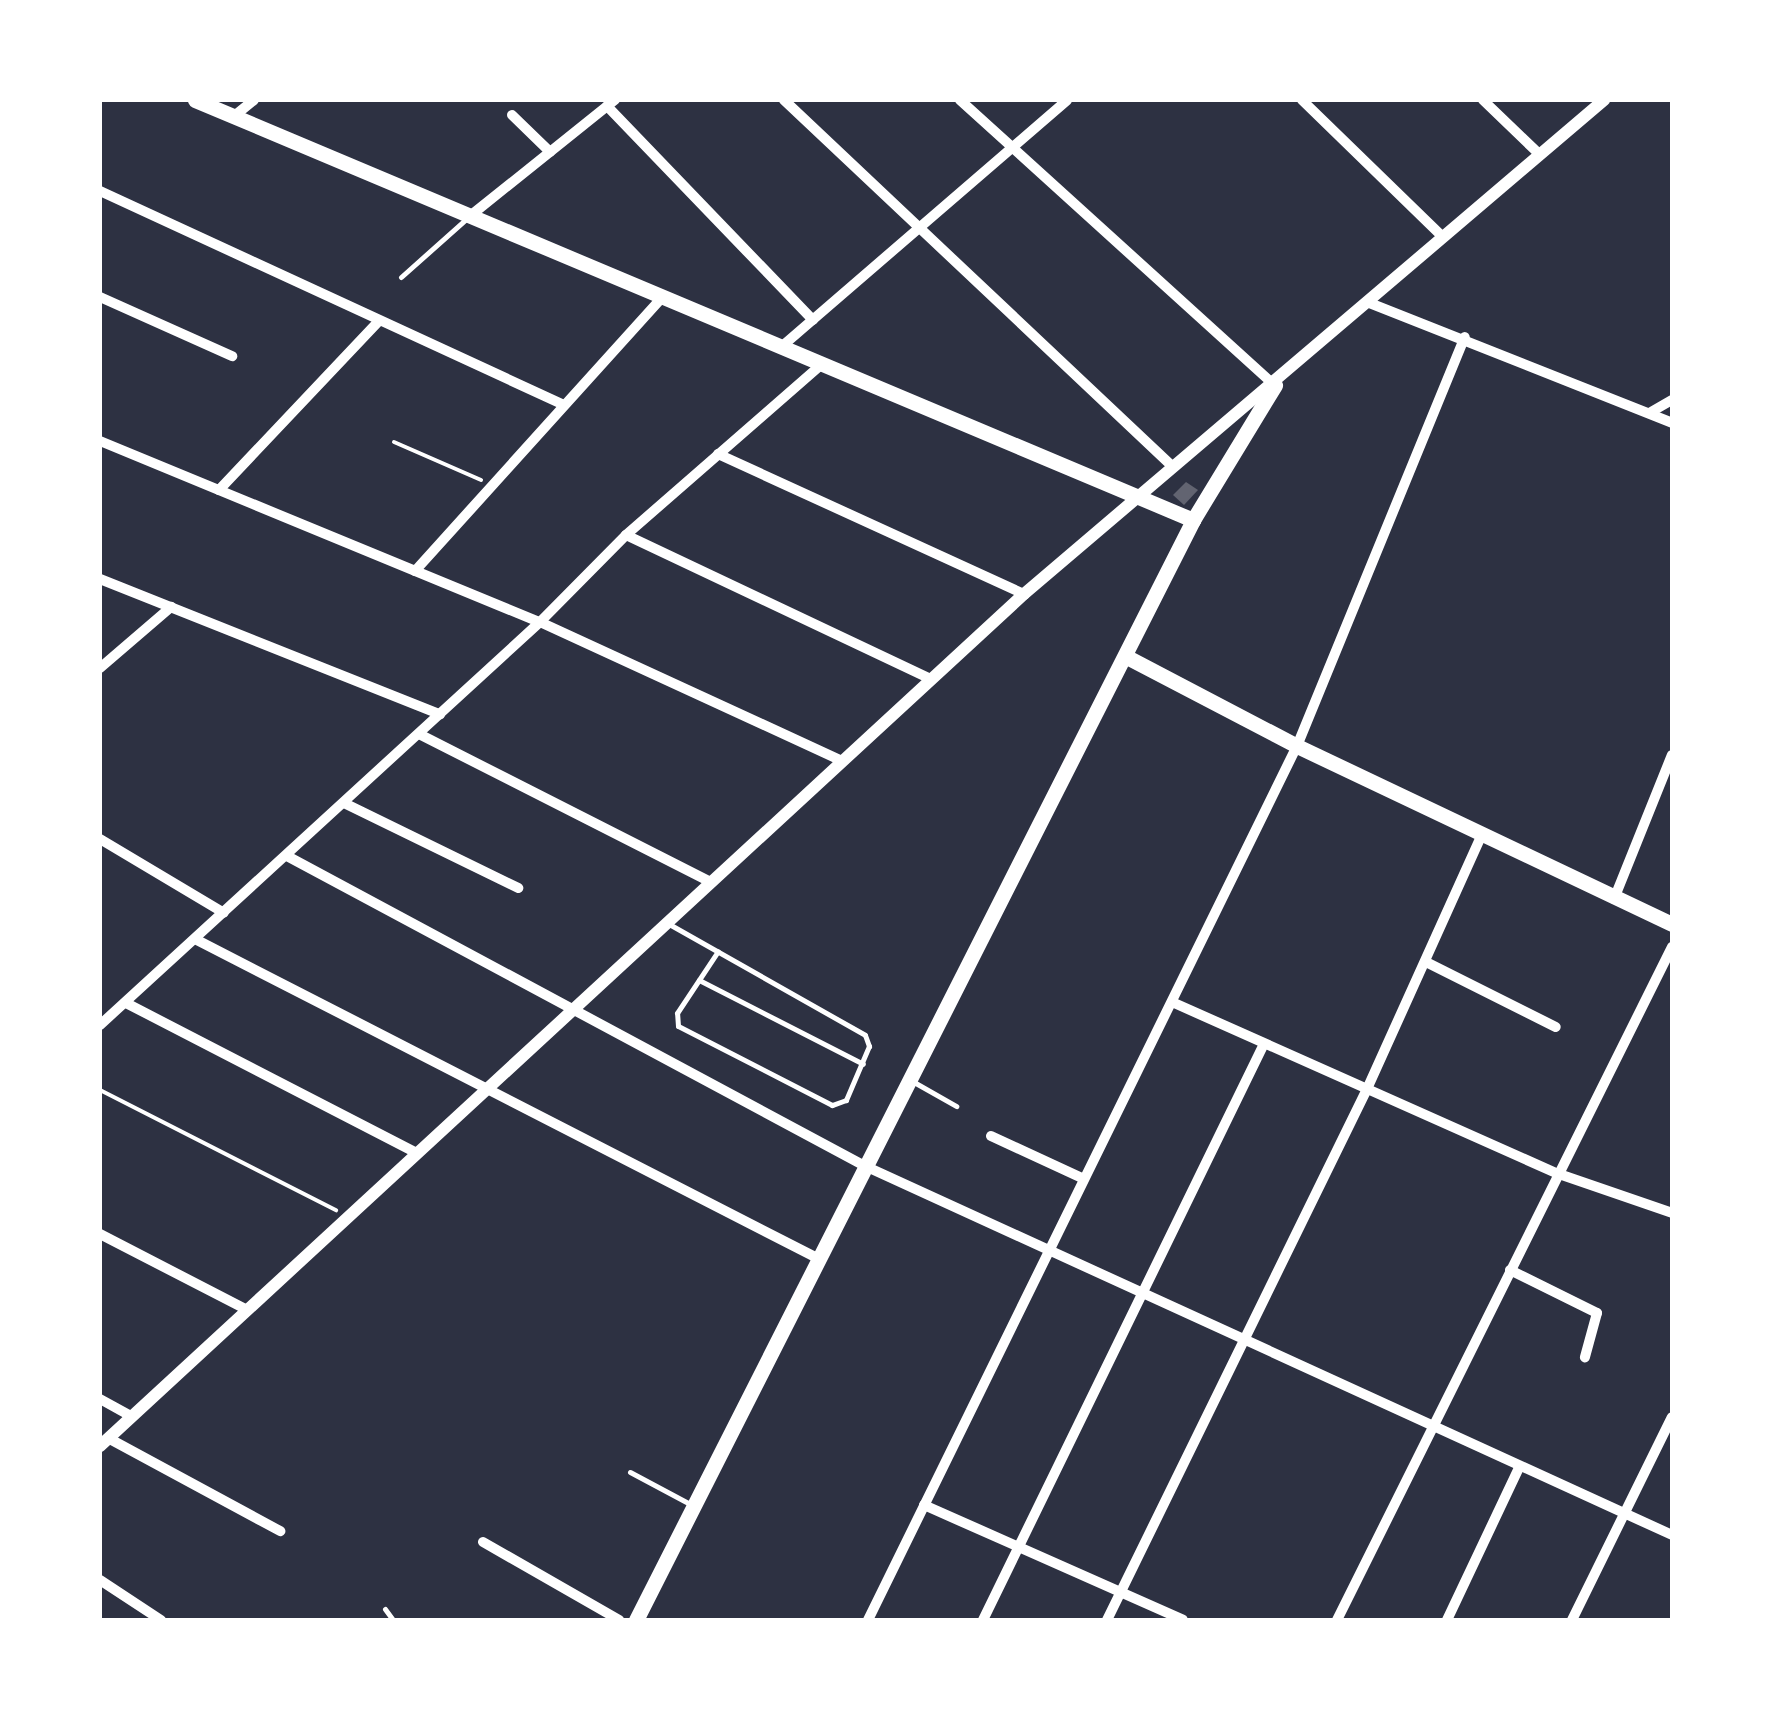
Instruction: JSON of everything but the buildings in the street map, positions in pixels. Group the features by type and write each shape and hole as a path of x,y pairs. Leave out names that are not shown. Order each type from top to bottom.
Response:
{"main road":[{"path":"195,100 1194,520"},
{"path":"636,1620 816,1257 1194,520 1274,385"},
{"path":"1125,656 1297,746 1672,924"}],"street":[{"path":"233,117 254,100"},
{"path":"784,100 1172,466"},
{"path":"960,100 1274,385"},
{"path":"779,348 1067,100"},
{"path":"1302,100 1440,234"},
{"path":"1483,100 1538,153"},
{"path":"280,1530 104,1442 1024,594 1137,494 1274,385 1440,234 1604,100"},
{"path":"470,216 611,103 813,320"},
{"path":"512,115 550,152"},
{"path":"100,190 564,405"},
{"path":"100,297 232,356"},
{"path":"414,572 662,298"},
{"path":"1366,302 1672,423"},
{"path":"218,490 379,321"},
{"path":"868,1620 1297,746 1465,338"},
{"path":"100,1024 540,622 626,535 820,366"},
{"path":"1651,412 1672,400"},
{"path":"100,441 540,622 842,762"},
{"path":"718,454 1024,594"},
{"path":"626,535 932,679"},
{"path":"100,579 440,714"},
{"path":"100,668 170,607"},
{"path":"419,734 711,882"},
{"path":"1614,899 1672,755"},
{"path":"344,803 518,888"},
{"path":"1107,1620 1367,1088 1481,836"},
{"path":"100,839 224,913"},
{"path":"286,856 865,1166 1145,1299 1672,1535"},
{"path":"196,939 816,1257"},
{"path":"1337,1620 1672,946"},
{"path":"1426,962 1556,1026"},
{"path":"126,1002 416,1154"},
{"path":"1172,1002 1559,1174 1672,1214"},
{"path":"983,1620 1145,1299 1264,1046"},
{"path":"991,1136 1084,1179"},
{"path":"100,1234 247,1310"},
{"path":"1510,1270 1597,1313 1585,1358"},
{"path":"100,1399 132,1416"},
{"path":"1572,1620 1672,1417"},
{"path":"1447,1620 1519,1468"},
{"path":"924,1505 1183,1620"},
{"path":"482,1542 619,1620"},
{"path":"100,1580 160,1620"}],"lane":[{"path":"401,277 470,216"},
{"path":"667,922 718,951 865,1036 863,1064 846,1100 832,1105 678,1026 676,1014 718,951"},
{"path":"699,980 863,1064"},
{"path":"910,1079 956,1106"},
{"path":"630,1472 693,1505"},
{"path":"385,1609 393,1620"}],"path":[{"path":"394,442 495,486"},
{"path":"100,1090 348,1216"}]}
